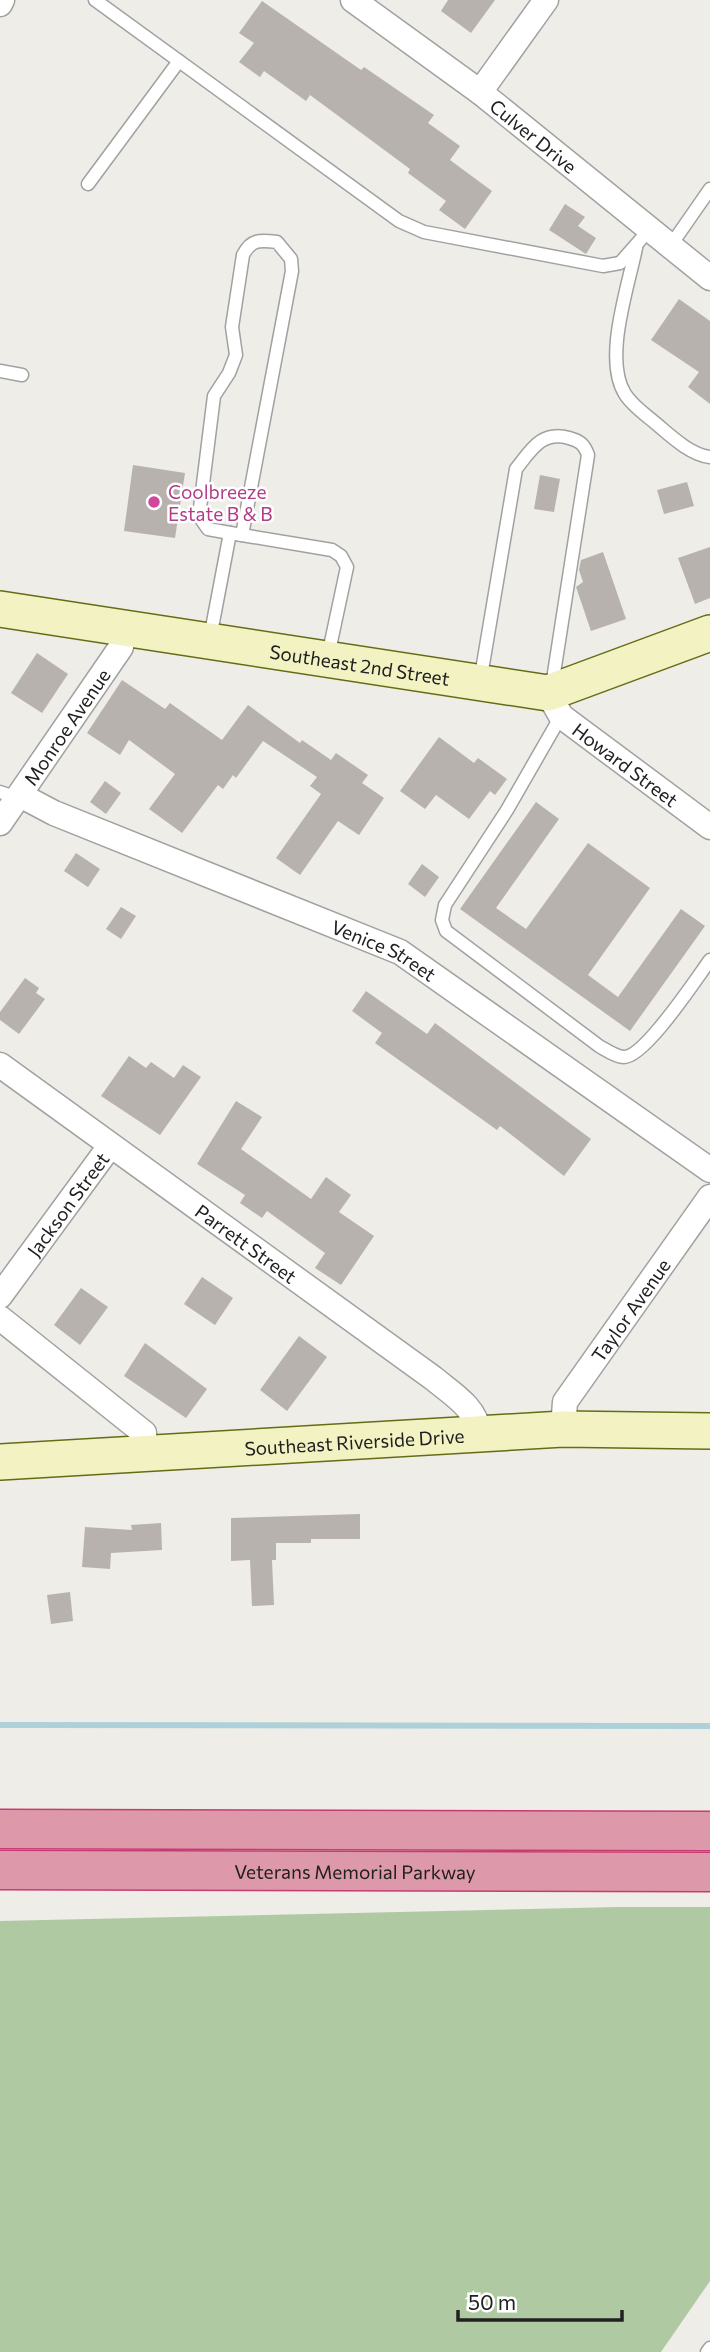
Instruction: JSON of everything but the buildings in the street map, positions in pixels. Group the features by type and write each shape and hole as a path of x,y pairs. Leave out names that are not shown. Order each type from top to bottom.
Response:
{"highway":[{"path":"0,1829 710,1831"},
{"name":"Veterans Memorial Parkway","path":"0,1870 710,1871"}],"street":[{"name":"Culver Drive","path":"353,0 480,92 643,238 671,245 710,278"},
{"path":"480,92 546,0"},
{"name":"Southeast 2nd Street","path":"0,609 480,683 555,699 710,634"},
{"name":"Monroe Avenue","path":"0,823 12,795 121,647 124,628"},
{"name":"Howard Street","path":"555,699 710,827"},
{"name":"Venice Street","path":"12,795 400,952 710,1170"},
{"name":"Parrett Street","path":"0,1065 433,1378 472,1413 477,1419 479,1433"},
{"name":"Jackson Street","path":"0,1296 110,1146"},
{"name":"Taylor Avenue","path":"563,1429 565,1402 710,1197"},
{"path":"0,1318 144,1433 145,1452"},
{"name":"Southeast Riverside Drive","path":"0,1462 563,1429 710,1431"}],"lane":[{"path":"95,0 400,221 424,232 603,266 620,263 643,238"},
{"path":"88,184 179,61"},
{"path":"671,245 710,190"},
{"path":"643,238 614,362 619,383 627,398 667,433 700,456 710,457"},
{"path":"209,641 236,534 292,271 291,259 277,242 259,240 248,245 243,255 232,327 236,355 214,396 199,516 208,529 236,534 332,550 341,556 347,567 328,659"},
{"path":"0,371 22,375"},
{"path":"480,683 516,469 535,444 547,437 559,435 579,441 585,446 588,455 554,673 555,699 508,810 445,905 442,920 446,931 456,940 599,1046 621,1058 632,1055 654,1034 710,960"}],"green space":[{"path":"710,1907 710,2281 661,2352 0,2352 0,1921"}],"waterway":[{"path":"0,1725 710,1726"}],"place":[{"name":"Coolbreeze Estate B & B","path":"154,502"}]}
